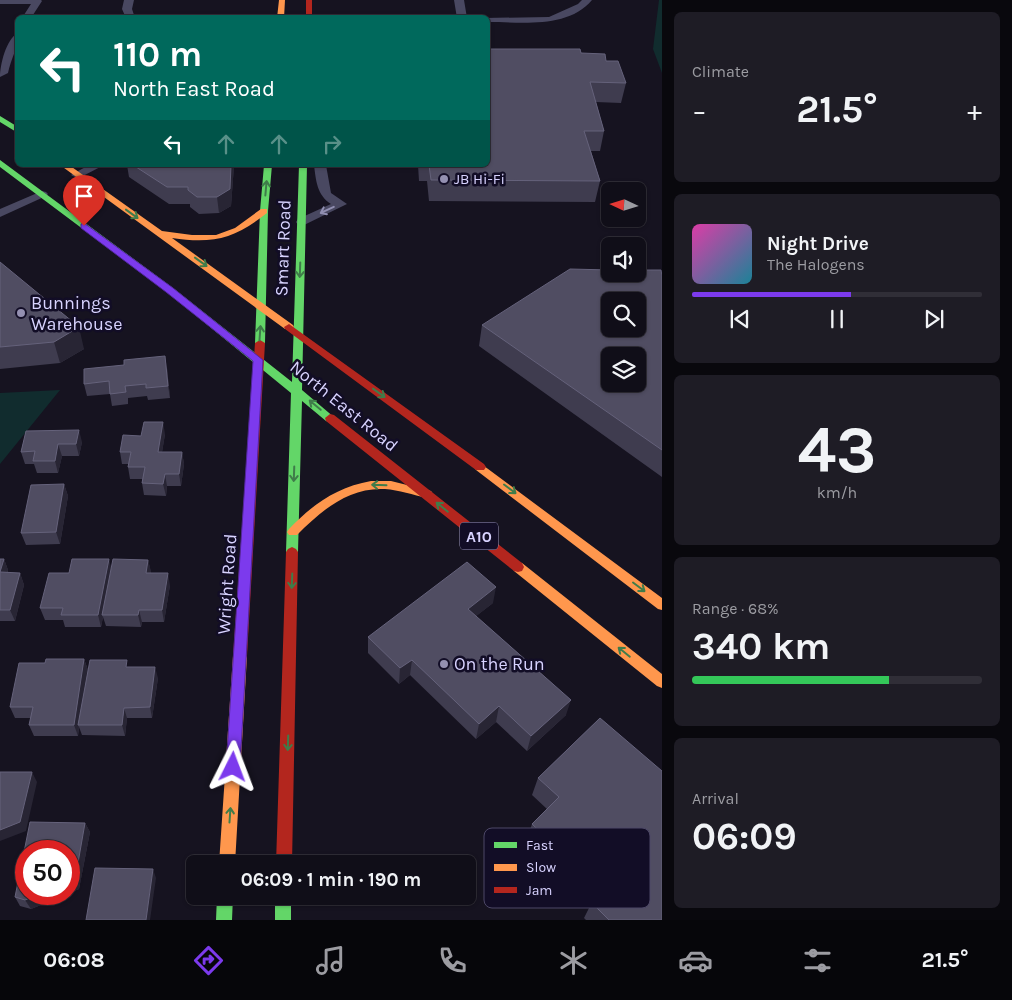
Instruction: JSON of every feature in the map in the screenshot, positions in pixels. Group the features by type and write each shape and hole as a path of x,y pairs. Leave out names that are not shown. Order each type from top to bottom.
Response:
{"main road":[{"path":"280,15 282,0"},
{"path":"309,0 309,15"},
{"path":"0,118 15,129"},
{"name":"North East Road","path":"0,163 170,290 662,682"},
{"name":"North East Road","path":"67,167 262,306 501,482 662,605"},
{"name":"Smart Road","path":"262,306 264,211 268,167"},
{"name":"Smart Road","path":"298,333 303,167"},
{"path":"161,234 200,239 221,239 245,229 264,211"},
{"name":"Wright Road","path":"228,855 262,306"},
{"path":"284,855 298,333"},
{"path":"293,532 322,504 352,489 376,484 427,494"},
{"path":"224,920 225,905"},
{"path":"283,905 283,920"}],"lane":[{"path":"129,0 127,9 129,15"},
{"path":"459,0 462,15"},
{"path":"490,19 550,20 581,6 587,0"},
{"path":"0,1 37,1 28,15"},
{"path":"0,74 3,73 5,62 15,42"},
{"path":"77,175 94,167"},
{"path":"302,222 340,204 330,201 325,195 320,167"},
{"path":"0,213 42,194"}],"green space":[{"path":"659,0 662,0 662,73 653,49"},
{"path":"60,390 0,464 0,393"}],"building":[{"path":"490,49 580,49 581,53 605,54 606,61 618,61 626,83 590,82 604,131 584,131 600,181 431,180 429,167 490,167"},
{"path":"136,167 231,167 230,189 217,197 197,197 188,190 188,187 167,187"},
{"path":"0,262 79,327 54,342 0,347"},
{"path":"570,269 601,270 601,282 646,282 646,270 661,270 662,450 482,325"},
{"path":"165,356 168,386 146,388 146,384 125,386 126,392 110,394 109,381 84,384 84,369 124,365 124,360"},
{"path":"144,422 163,422 158,452 182,452 179,474 165,474 163,484 142,483 145,467 128,467 131,452 120,452 123,435 141,436"},
{"path":"79,430 76,444 58,444 55,461 33,461 35,451 21,452 26,431"},
{"path":"64,484 56,532 21,533 31,485"},
{"path":"0,559 4,559 0,572"},
{"path":"72,559 109,559 98,615 61,615 63,608 40,608 49,573 69,573"},
{"path":"113,559 148,560 146,573 168,573 162,610 139,610 138,615 102,615"},
{"name":"On the Run","path":"467,562 496,587 468,609 571,700 531,736 499,706 479,724 412,660 400,668 368,637"},
{"path":"0,572 20,573 10,610 0,610"},
{"path":"46,659 84,659 74,725 29,725 33,707 10,707 19,663 45,663"},
{"path":"90,660 127,660 126,667 155,667 150,707 124,708 122,725 78,725"},
{"path":"600,718 662,771 662,920 609,920 597,908 650,908 650,828 536,828 532,824 559,797 538,778"},
{"path":"0,772 32,772 20,822 0,830"},
{"path":"30,822 85,823 80,852 80,840 26,840"},
{"path":"95,868 153,869 146,920 86,920"}],"traffic: fast":[{"path":"0,118 15,129"},
{"path":"0,163 170,290 330,418"},
{"path":"260,343 264,211 268,167"},
{"path":"292,552 303,167"},
{"path":"224,920 225,905"},
{"path":"283,905 283,920"}],"traffic: slow":[{"path":"280,15 282,0"},
{"path":"67,167 289,327"},
{"path":"161,234 192,238 216,238 238,230 264,211"},
{"path":"480,467 662,605"},
{"path":"293,532 323,504 346,491 358,487 385,485 427,494"},
{"path":"518,567 662,682"},
{"path":"228,855 240,656"}],"traffic: jam":[{"path":"309,0 309,15"},
{"path":"289,327 480,467"},
{"path":"240,656 260,343"},
{"path":"330,418 518,567"},
{"path":"284,855 292,552"}],"place":[{"name":"JB Hi-Fi","path":"444,179"},
{"name":"Bunnings Warehouse","path":"21,313"},
{"name":"On the Run","path":"444,664"}],"route":[{"path":"84,226 170,290 258,360 233,767"}]}
